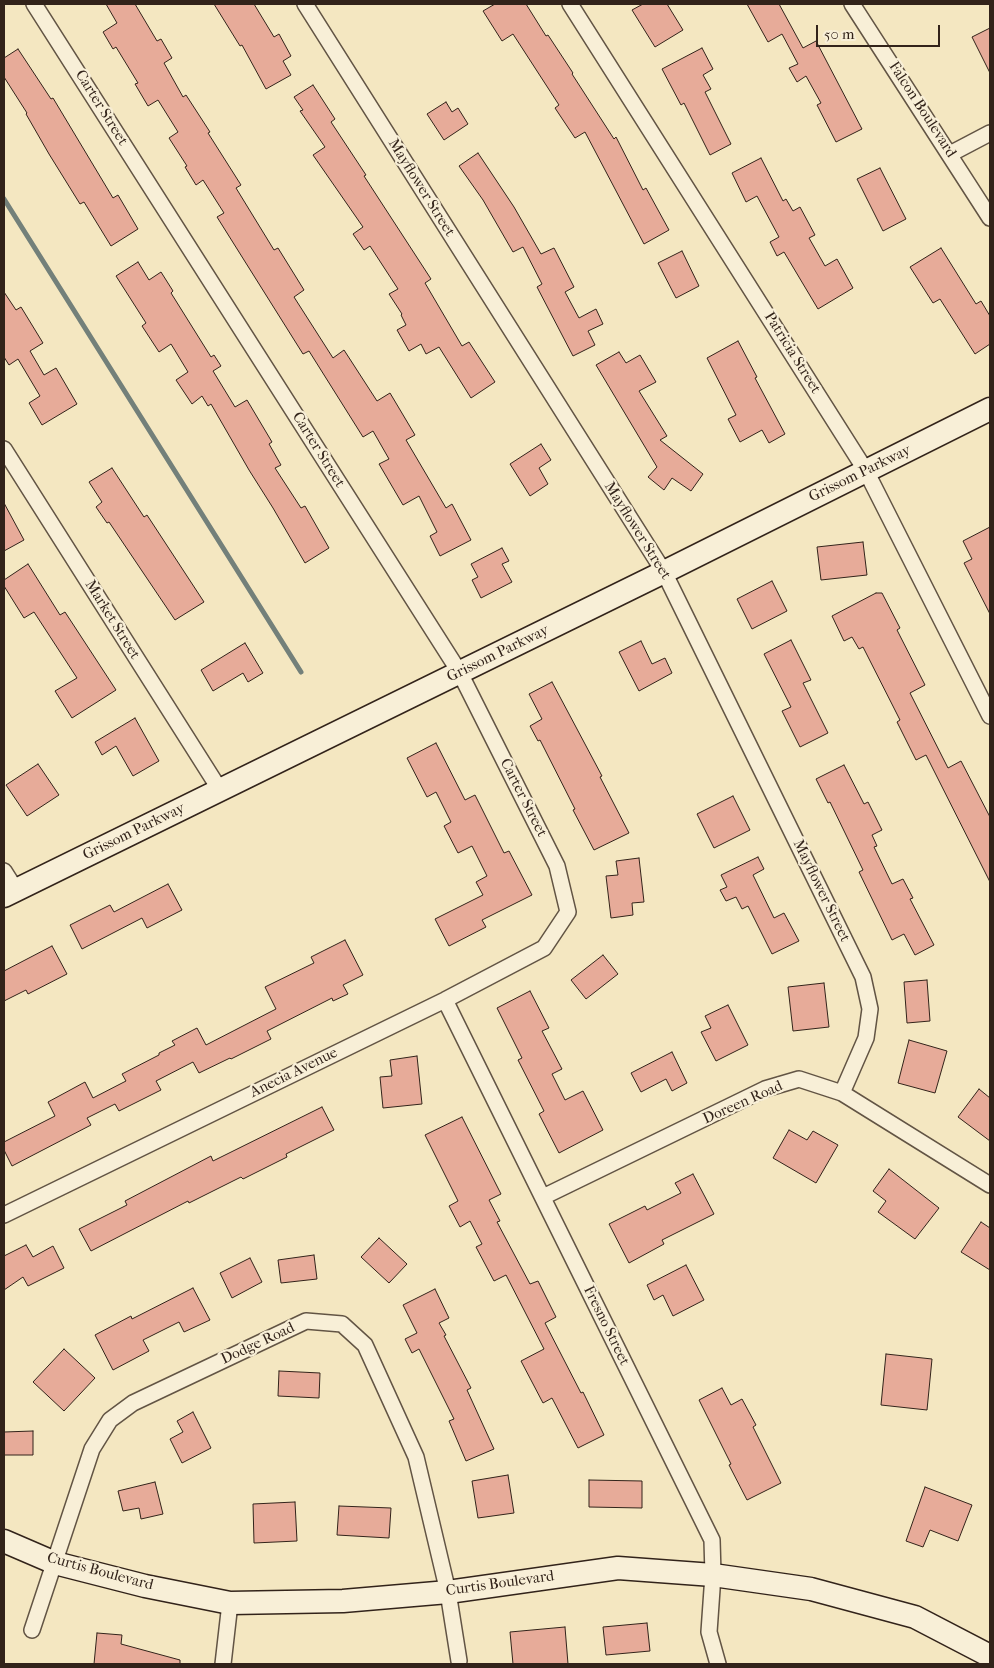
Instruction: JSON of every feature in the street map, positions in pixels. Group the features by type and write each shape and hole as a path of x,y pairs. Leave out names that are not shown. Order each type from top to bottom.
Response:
{"main road":[{"name":"Grissom Parkway","path":"10,893 460,673 990,409"},
{"name":"Curtis Boulevard","path":"4,1541 55,1563 145,1586 230,1603 343,1601 448,1592 618,1568 713,1575 811,1588 915,1617 990,1656"}],"street":[{"name":"Carter Street","path":"34,4 460,673 557,866 568,912"},
{"name":"Mayflower Street","path":"304,4 664,572 863,977 870,1009 866,1038 842,1093"},
{"name":"Patricia Street","path":"570,4 866,471 990,716"},
{"name":"Falcon Boulevard","path":"852,4 990,218"},
{"path":"950,154 990,133"},
{"name":"Market Street","path":"4,450 220,790"},
{"path":"4,871 10,893"},
{"name":"Anecia Avenue","path":"4,1215 445,1000 544,948 568,912"},
{"name":"Fresno Street","path":"445,1000 712,1540 713,1575 709,1632 718,1664"},
{"name":"Doreen Road","path":"543,1197 766,1089 799,1079 842,1093 990,1185"},
{"name":"Dodge Road","path":"32,1630 92,1449 110,1420 132,1403 306,1321 342,1324 364,1345 416,1458 448,1592 459,1661"},
{"path":"223,1664 230,1603"}],"building":[{"path":"106,4 135,4 157,41 161,39 172,58 164,63 183,97 186,95 210,132 208,133 241,185 236,188 274,250 278,248 304,290 294,297 333,358 344,350 377,401 390,393 415,435 406,440 446,508 452,504 471,540 440,556 430,536 437,532 419,496 403,505 379,464 389,459 373,431 363,437 309,351 303,354 217,217 224,213 203,180 196,185 185,167 187,166 169,138 178,132 158,100 148,106 135,84 138,83 116,47 113,49 103,32 117,23"},
{"path":"214,4 254,4 274,37 279,34 291,56 283,61 291,75 266,89 242,45 240,46"},
{"path":"495,4 526,4 573,73 614,139 616,137 643,190 646,188 669,230 644,244 585,132 575,138 555,108 559,105 513,34 502,41 483,11"},
{"path":"643,4 667,4 683,30 655,47 632,10"},
{"path":"747,4 779,4 803,48 816,41 862,129 836,142 817,105 821,103 806,76 797,82 789,68 798,64 782,34 768,42"},
{"path":"990,28 990,73 972,37"},
{"path":"702,48 713,69 703,75 711,89 705,92 731,144 710,155 684,103 681,105 662,69"},
{"path":"18,49 51,99 53,98 113,198 118,195 138,229 111,246 84,202 80,204 4,77 4,58"},
{"path":"313,85 335,119 331,122 431,279 425,283 462,346 469,342 495,382 471,398 439,347 426,354 421,344 409,351 397,330 406,325 402,314 389,294 398,289 370,246 364,250 353,234 363,227 313,155 325,147 300,111 303,110 294,97"},
{"path":"446,102 452,112 458,108 468,124 444,140 427,114"},
{"path":"478,153 514,207 541,254 554,248 574,287 565,292 579,318 596,309 603,324 588,331 595,345 573,356 537,287 542,284 523,247 513,252 483,200 459,166"},
{"path":"761,158 783,201 786,199 793,211 800,207 815,235 809,238 825,266 837,259 853,288 818,309 784,252 777,256 770,242 779,237 757,196 746,202 732,173"},
{"path":"880,168 906,219 883,231 857,179"},
{"path":"941,248 976,304 981,301 990,316 990,344 975,354 940,299 933,303 910,267"},
{"path":"682,251 699,286 676,298 658,263"},
{"path":"138,262 149,280 161,272 173,291 171,293 211,357 214,355 221,366 213,371 235,407 247,400 272,442 269,444 281,465 275,468 301,508 305,506 329,548 305,563 211,404 208,406 202,396 192,404 176,380 188,372 171,344 159,352 142,326 146,323 116,276"},
{"path":"4,292 16,310 21,307 43,343 30,351 44,375 56,368 77,404 42,425 29,403 40,396 18,359 9,365 4,357"},
{"path":"738,341 757,377 755,378 785,434 769,443 762,430 740,442 728,419 736,415 707,358"},
{"path":"619,352 626,363 640,355 656,382 639,391 667,436 660,440 703,474 691,491 672,478 664,490 648,477 657,467 596,365"},
{"path":"541,444 551,460 539,468 548,484 530,496 510,464"},
{"path":"112,468 144,517 147,515 204,602 175,620 109,522 107,523 96,507 102,502 89,482"},
{"path":"4,503 24,540 4,551"},
{"path":"990,527 990,614 964,563 972,559 963,541"},
{"path":"863,542 867,575 821,580 817,547"},
{"path":"502,548 509,561 502,564 512,582 481,598 472,580 478,577 471,564"},
{"path":"28,564 60,615 65,612 116,690 72,718 55,691 77,678 34,612 24,618 4,586 4,580"},
{"path":"772,581 787,611 752,629 737,599"},
{"path":"876,593 882,593 900,628 897,630 925,685 910,693 948,768 961,761 990,817 990,882 926,755 916,760 897,722 900,720 863,647 859,649 852,637 844,641 832,616"},
{"path":"791,640 811,680 803,683 828,733 800,747 782,711 791,707 764,654"},
{"path":"641,641 652,664 665,658 672,673 639,691 619,652"},
{"path":"245,643 263,673 248,682 243,673 213,691 201,670"},
{"path":"552,682 602,776 600,777 629,833 594,850 540,740 538,741 530,726 542,719 529,694"},
{"path":"135,718 159,761 133,776 116,746 102,755 95,742"},
{"path":"436,743 465,800 475,795 504,853 509,851 532,895 482,920 486,927 449,946 435,919 483,895 476,882 487,876 472,846 458,853 444,826 451,822 436,792 427,797 407,758"},
{"path":"38,764 59,795 27,816 6,785"},
{"path":"844,765 864,804 868,802 882,830 872,835 877,846 874,847 892,884 903,879 913,898 910,899 934,945 915,955 904,934 892,940 859,872 863,870 830,802 828,803 816,779"},
{"path":"733,796 750,830 714,848 697,814"},
{"path":"758,857 764,869 753,875 774,918 784,913 799,941 772,954 748,906 742,909 736,897 726,901 720,890 727,887 721,875"},
{"path":"639,858 644,902 632,903 633,915 611,918 606,876 618,875 616,861"},
{"path":"168,884 182,910 147,928 142,918 82,949 70,925 110,905 114,912"},
{"path":"345,940 363,975 343,985 348,994 333,1001 332,998 267,1031 271,1039 231,1059 199,1073 193,1062 156,1081 161,1090 119,1111 115,1104 87,1118 91,1125 12,1166 4,1150 4,1142 55,1116 48,1102 85,1082 93,1098 126,1081 122,1074 159,1055 159,1053 175,1045 172,1041 197,1028 206,1045 276,1009 265,987 314,963 311,957"},
{"path":"52,946 67,974 28,994 26,990 4,1001 4,971"},
{"path":"603,955 618,974 586,999 571,980"},
{"path":"927,980 930,1021 907,1023 904,982"},
{"path":"824,983 829,1027 793,1031 788,987"},
{"path":"530,991 549,1028 542,1031 562,1069 552,1074 565,1100 583,1091 603,1130 559,1153 539,1114 544,1111 518,1060 522,1058 497,1008"},
{"path":"728,1005 748,1045 716,1061 701,1032 711,1028 705,1016"},
{"path":"909,1040 947,1051 935,1093 898,1083"},
{"path":"672,1052 687,1083 672,1091 666,1079 641,1092 631,1073"},
{"path":"417,1056 422,1104 383,1108 380,1077 392,1076 390,1060"},
{"path":"979,1089 990,1098 990,1141 958,1117"},
{"path":"322,1107 334,1130 286,1154 287,1157 243,1179 241,1177 189,1203 188,1201 91,1251 79,1229 127,1205 125,1201 211,1156 213,1161"},
{"path":"462,1117 501,1194 489,1200 500,1221 497,1222 530,1284 538,1281 556,1317 545,1323 604,1435 578,1448 552,1398 543,1403 521,1361 544,1349 506,1275 494,1281 476,1247 482,1244 470,1221 460,1227 449,1206 458,1201 425,1135"},
{"path":"789,1130 807,1140 813,1131 838,1145 816,1183 773,1158"},
{"path":"889,1169 939,1208 915,1239 878,1212 886,1201 873,1191"},
{"path":"693,1174 714,1214 662,1240 664,1244 629,1263 609,1224 645,1206 647,1210 681,1193 675,1183"},
{"path":"981,1222 990,1228 990,1270 961,1252"},
{"path":"379,1238 407,1264 389,1283 361,1257"},
{"path":"26,1245 33,1257 53,1246 64,1268 28,1286 23,1277 4,1290 4,1256"},
{"path":"314,1255 317,1279 281,1283 278,1260"},
{"path":"250,1258 262,1282 232,1298 220,1273"},
{"path":"686,1265 704,1300 673,1316 663,1295 654,1300 647,1285"},
{"path":"193,1288 210,1320 184,1332 179,1322 143,1340 149,1351 113,1370 95,1335 131,1316 132,1319"},
{"path":"435,1289 449,1318 439,1323 471,1388 467,1390 494,1449 466,1461 449,1421 454,1419 419,1349 412,1353 405,1339 417,1333 403,1305"},
{"path":"64,1349 95,1378 64,1411 33,1382"},
{"path":"886,1354 932,1359 927,1410 881,1405"},
{"path":"279,1371 320,1373 319,1398 278,1396"},
{"path":"722,1388 731,1405 742,1399 756,1425 753,1427 781,1483 747,1500 699,1400"},
{"path":"193,1412 211,1448 182,1463 170,1439 183,1432 177,1421"},
{"path":"33,1431 33,1455 4,1455 4,1432"},
{"path":"508,1475 514,1513 478,1518 472,1481"},
{"path":"589,1480 642,1481 642,1508 589,1507"},
{"path":"155,1482 163,1514 141,1519 139,1508 123,1511 118,1491"},
{"path":"925,1487 972,1505 958,1541 930,1530 923,1547 906,1541"},
{"path":"295,1502 297,1541 254,1543 253,1504"},
{"path":"339,1506 391,1508 389,1538 337,1535"},
{"path":"647,1623 650,1651 606,1655 603,1627"},
{"path":"565,1627 568,1664 513,1664 510,1632"},
{"path":"97,1633 122,1635 121,1644 180,1660 180,1664 94,1664"}],"waterway":[{"path":"4,199 301,672"}]}
